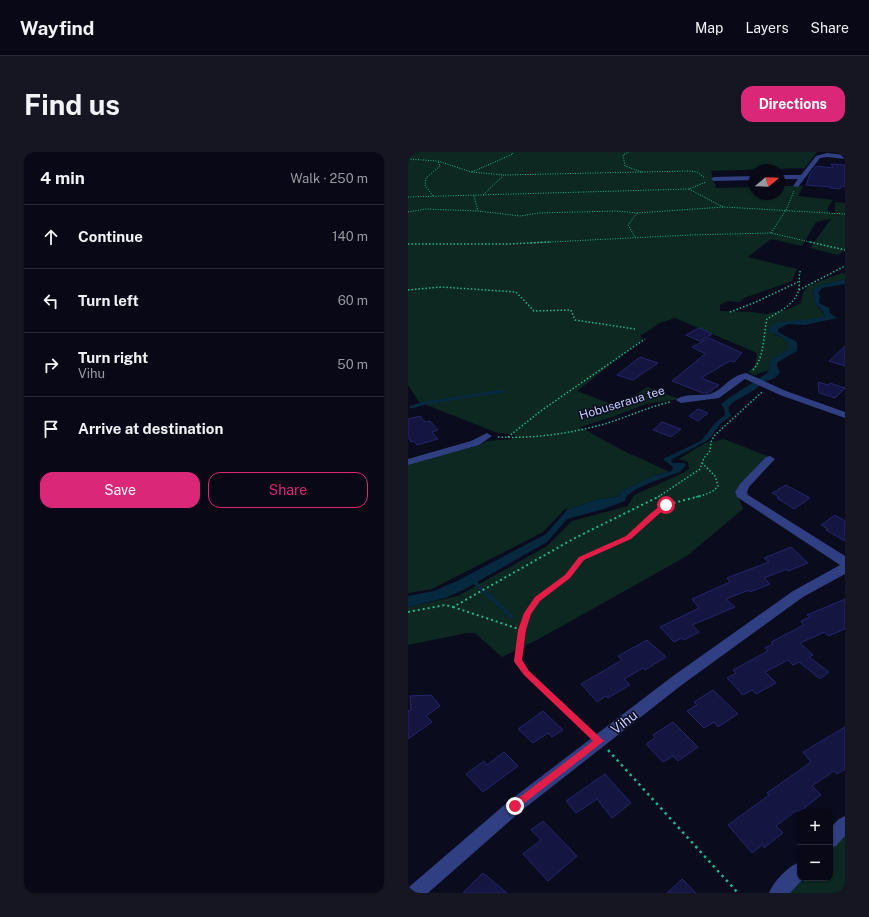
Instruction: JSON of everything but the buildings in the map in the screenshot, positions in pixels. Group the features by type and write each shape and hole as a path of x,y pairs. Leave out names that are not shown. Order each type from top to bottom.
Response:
{"street":[{"path":"796,186 801,177 818,157 827,155 845,157"},
{"path":"785,177 801,177"},
{"path":"714,179 749,178"},
{"path":"746,376 783,393 845,415"},
{"name":"Hobuseraua tee","path":"681,400 715,396 740,377 746,376"},
{"path":"408,462 475,443 487,436"},
{"path":"770,459 744,486 741,492 743,497 845,562"},
{"name":"Vihu","path":"415,893 515,806 678,680 798,594 845,568"},
{"path":"833,837 845,824"},
{"path":"778,893 797,873"}],"path":[{"path":"471,172 513,154 511,152"},
{"path":"629,152 623,155 625,166 642,172"},
{"path":"408,159 438,161 471,172 504,175 690,171 697,172 703,178 714,179"},
{"path":"434,196 425,185 426,178 440,166 438,161"},
{"path":"482,196 504,175"},
{"path":"408,197 689,189 714,179"},
{"path":"771,234 786,210 796,186"},
{"path":"689,189 724,207"},
{"path":"474,196 478,212"},
{"path":"408,212 426,210 478,212 520,216 539,213 617,211 636,213 724,207 845,214"},
{"path":"635,237 628,225 636,213"},
{"path":"408,244 507,244 635,237 771,234 845,250"},
{"path":"746,376 756,368 762,353 762,340 767,319 791,302 799,290 809,284 830,276 845,266"},
{"path":"799,290 798,277 800,269"},
{"path":"730,312 756,302 798,282"},
{"path":"408,290 441,287 516,292 534,311 570,310 575,320 636,328"},
{"path":"506,438 542,410 645,339"},
{"path":"453,607 575,538 648,503 678,485 700,469 704,458 710,451 711,442 714,436 763,383"},
{"name":"Hobuseraua tee","path":"487,436 506,438 584,429 610,422 650,406 681,400"},
{"path":"702,463 712,471 717,478 718,486 715,490 707,494 666,505 653,514 629,538 582,559 567,576 537,599 527,613 522,630 518,661 521,667 599,741 738,893"},
{"path":"408,612 445,605 522,630"}],"green space":[{"path":"408,152 817,152 805,168 785,169 785,164 749,164 749,170 711,171 716,188 749,187 749,200 785,200 785,186 803,186 798,196 833,200 827,209 830,213 835,213 835,202 845,203 845,250 838,255 810,248 831,219 816,222 802,246 771,239 748,257 797,269 792,281 744,298 740,302 730,301 720,305 720,311 766,314 786,310 801,303 803,292 810,285 842,273 845,274 845,279 822,285 813,290 815,303 825,316 815,320 781,322 774,335 782,337 789,343 789,349 770,361 769,370 754,375 748,372 755,366 757,353 675,318 660,323 640,336 643,339 577,391 619,407 647,387 680,399 646,404 580,427 622,450 670,472 655,475 621,491 617,497 599,499 567,510 566,508 543,532 432,589 408,593 408,464 479,445 487,441 513,439 515,435 495,432 419,402 408,385"},
{"path":"724,439 767,456 736,491 743,509 687,556 537,640 502,657 475,633 467,633 408,645 408,607 458,596 547,546 572,521 628,506 634,495 689,469 688,462 679,459 705,443"},
{"path":"845,832 845,893 784,893 797,881 833,881 833,844"}],"water":[{"path":"845,279 845,284 822,288 818,293 820,296 819,303 829,308 830,313 837,318 805,325 788,324 778,329 778,332 797,342 797,351 778,362 777,366 780,372 777,376 763,383 737,400 728,408 731,416 721,423 710,438 686,449 671,460 672,463 684,463 686,465 680,472 662,477 630,492 626,495 625,501 604,509 567,519 547,542 463,590 445,598 408,607 408,596 434,591 457,581 546,534 567,510 599,499 617,497 620,495 621,491 655,475 670,472 673,469 672,466 663,459 701,441 715,423 725,415 725,411 721,404 766,374 769,370 770,361 789,349 789,343 782,337 769,332 771,326 783,322 825,316 815,303 813,290 822,285"}],"waterway":[{"path":"411,407 425,403 504,391"},
{"path":"675,456 707,439"},
{"path":"648,482 674,472"},
{"path":"625,496 623,497 635,488"},
{"path":"472,580 512,617"}],"route":[{"path":"515,806 599,741 521,667 518,661 522,630 527,613 537,599 567,576 582,559 629,538 653,514 666,505"}]}
